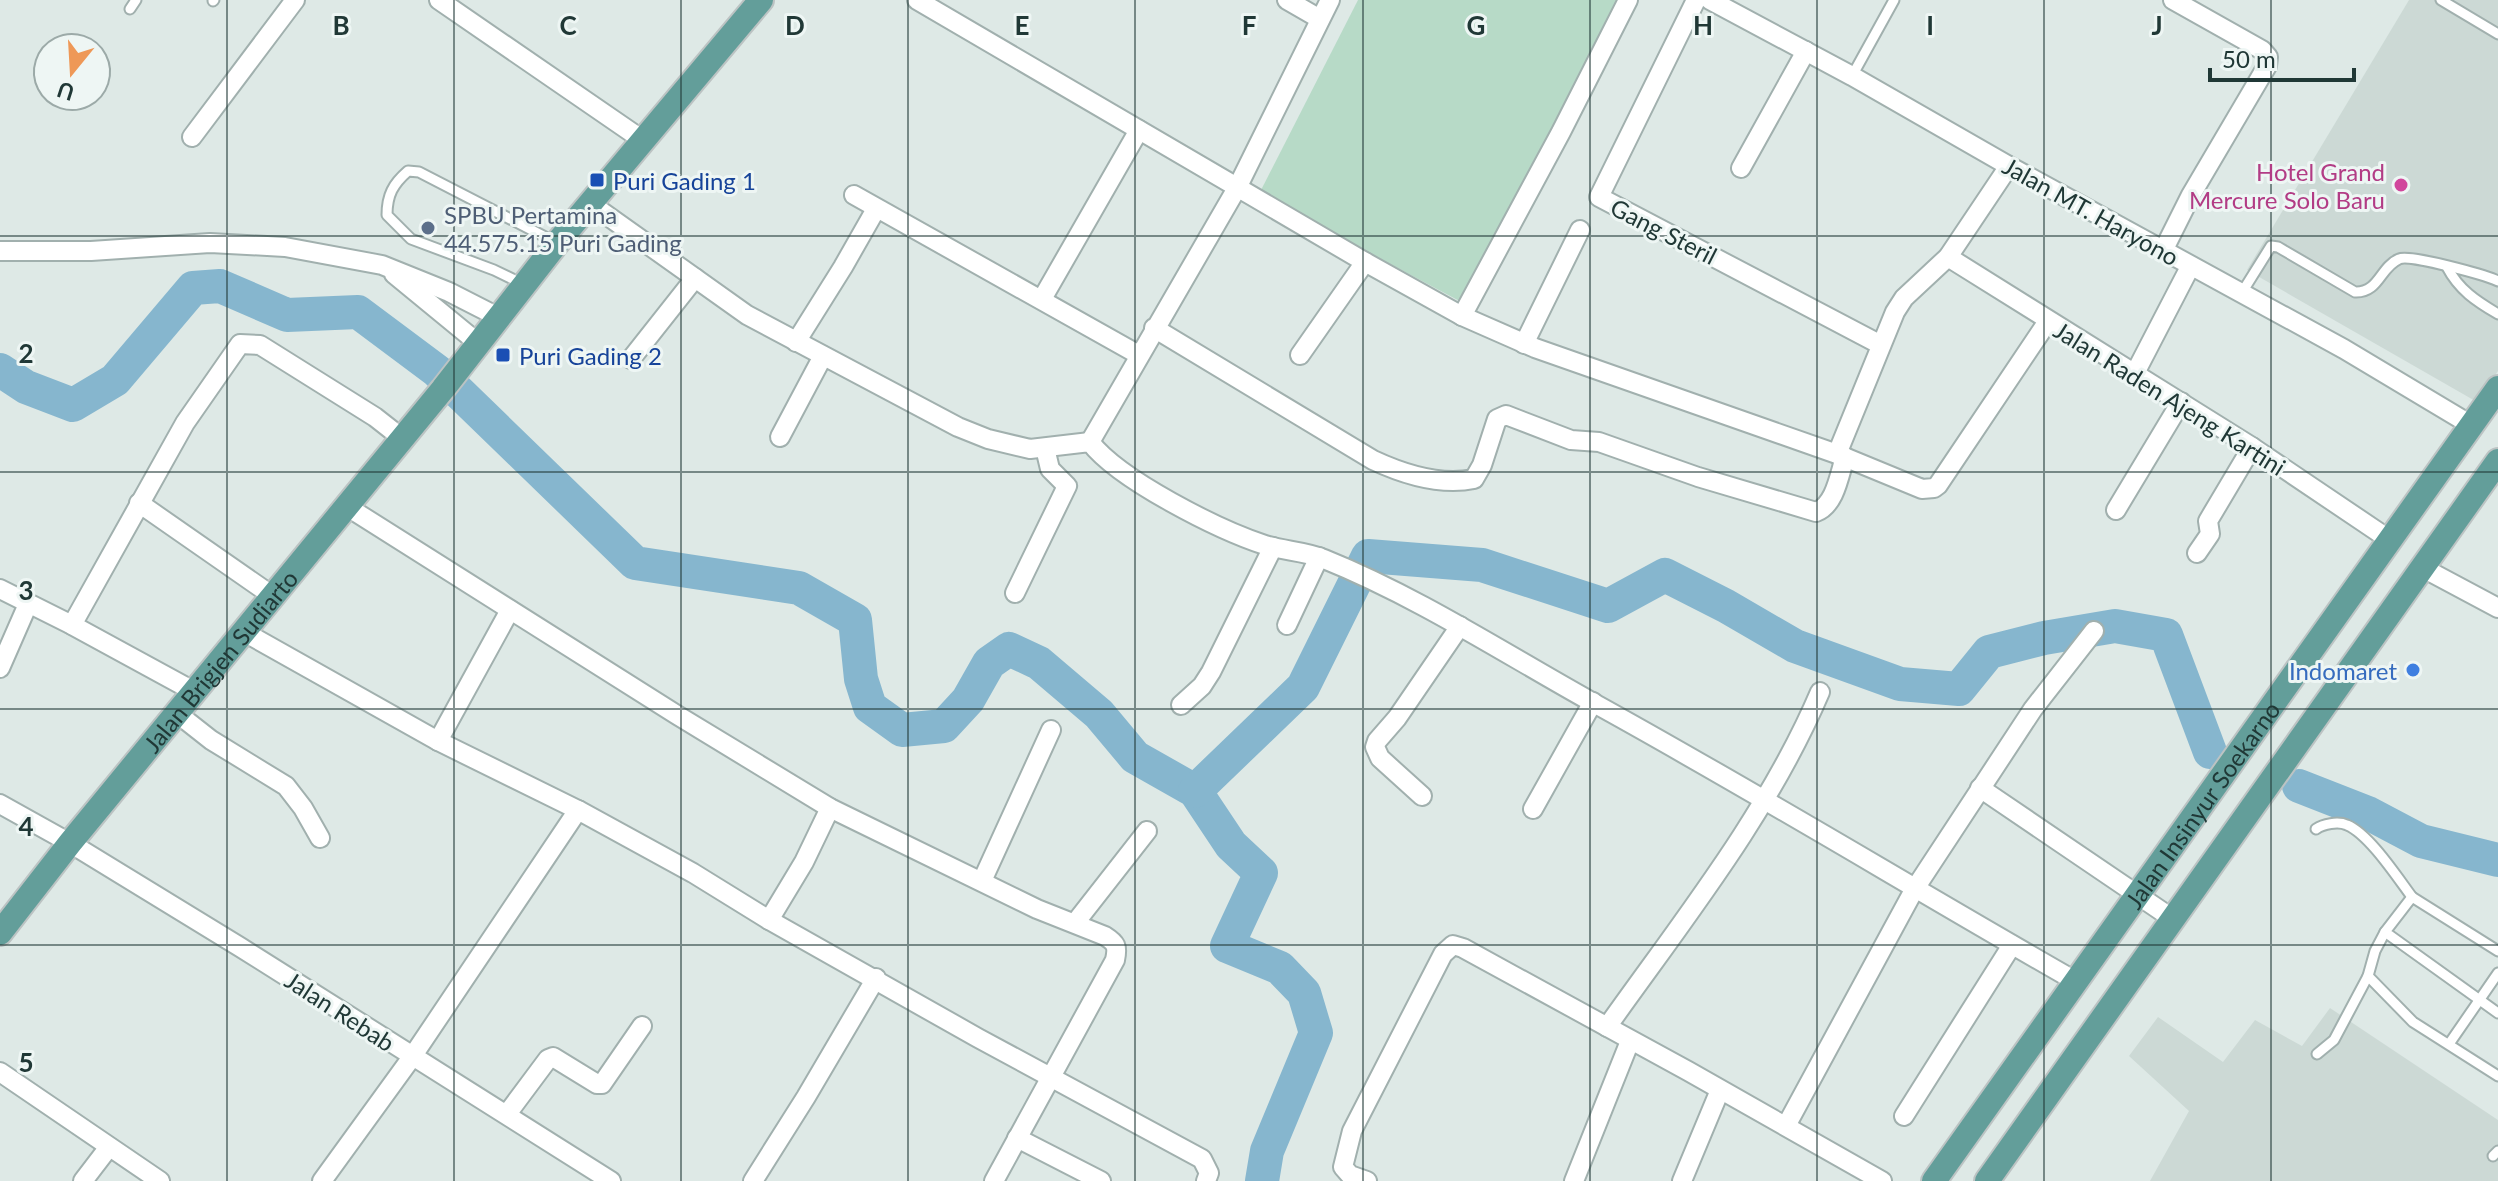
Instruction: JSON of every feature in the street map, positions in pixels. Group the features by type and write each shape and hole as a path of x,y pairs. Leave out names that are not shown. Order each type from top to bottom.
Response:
{"main road":[{"name":"Jalan Brigjen Sudiarto","path":"0,933 70,843 403,439 557,243 761,0"},
{"name":"Jalan Insinyur Soekarno","path":"1934,1181 2498,388"},
{"name":"Jalan Insinyur Soekarno","path":"1987,1181 2498,461"},
{"path":"2350,598 2383,622"}],"street":[{"path":"439,0 644,141"},
{"path":"917,0 1462,316 1524,344 1841,456 1922,489 1934,488 2048,321"},
{"path":"1287,0 1320,19"},
{"path":"1090,442 1237,188 1330,0"},
{"path":"1462,316 1628,0"},
{"name":"Gang Steril","path":"1696,0 1599,197 1881,345"},
{"name":"Jalan MT. Haryono","path":"1710,0 1852,76 2190,267 2344,349 2471,425"},
{"path":"2163,251 2191,195 2267,66 2268,57 2262,50 2173,0"},
{"path":"192,137 292,1"},
{"path":"1741,168 1806,51"},
{"path":"1042,299 1139,130"},
{"path":"1154,328 1373,460 1410,475 1474,479 1482,465 1497,419 1506,415 1571,440 1599,442 1698,477 1816,512 1825,509 1830,501 1841,456 1881,345 1904,298 1948,257 2009,166"},
{"path":"854,195 1139,355"},
{"path":"591,204 747,315 968,431 1016,446 1045,448 1090,442"},
{"path":"796,342 876,209"},
{"path":"1524,344 1580,230"},
{"path":"0,251 76,252 210,243 285,247 382,265 449,292 498,317"},
{"name":"Jalan Raden Ajeng Kartini","path":"1948,257 2252,447 2390,540"},
{"path":"1300,355 1365,262"},
{"path":"382,265 471,353"},
{"path":"2134,375 2190,267"},
{"path":"631,359 695,278"},
{"path":"72,625 185,423 240,344 260,345 363,409 403,439"},
{"path":"780,437 823,356"},
{"path":"2116,510 2181,402"},
{"path":"1090,442 1132,479 1218,525 1273,547 1321,558 1384,585 1460,626 2077,982"},
{"path":"2197,553 2210,534 2208,521 2252,447"},
{"path":"1015,593 1067,486 1050,469 1045,448"},
{"path":"139,503 274,597"},
{"path":"346,506 830,808 1037,909 1115,942 1118,949 1115,960 994,1181"},
{"path":"1181,705 1202,686 1211,672 1273,547"},
{"path":"1287,625 1321,558"},
{"path":"2423,568 2498,608"},
{"path":"0,589 195,692"},
{"path":"0,668 28,604"},
{"path":"438,741 510,610"},
{"path":"1422,796 1380,758 1375,747 1460,626"},
{"path":"1786,1126 1914,890 2033,709 2094,631"},
{"path":"244,632 438,741 578,810 693,873 769,920 1202,1159 1209,1173 1206,1181"},
{"path":"1607,1027 1764,801 1801,736 1820,692"},
{"path":"1533,809 1593,702"},
{"path":"178,714 211,740 286,786 320,838"},
{"path":"982,881 1051,730"},
{"path":"1980,788 2173,919"},
{"name":"Jalan Rebab","path":"0,804 240,947 611,1181"},
{"path":"769,920 804,862 830,808"},
{"path":"322,1181 412,1057 578,810"},
{"path":"1075,923 1147,831"},
{"path":"1367,1181 1350,1175 1343,1167 1352,1131 1443,954 1453,945 1882,1181"},
{"path":"1904,1116 2012,945"},
{"path":"753,1181 876,978"},
{"path":"507,1114 548,1059 553,1057 597,1084 602,1084 642,1026"},
{"path":"1574,1181 1630,1041"},
{"path":"0,1072 160,1181"},
{"path":"1682,1181 1720,1090"},
{"path":"1017,1138 1101,1181"},
{"path":"83,1181 109,1147"}],"lane":[{"path":"1852,76 1894,0"},
{"path":"2441,0 2498,34"},
{"path":"525,285 411,239 387,215 387,199 395,183 408,171 419,172 557,243"},
{"path":"2241,294 2271,246 2278,247 2355,292 2372,288 2398,259 2405,257 2475,271 2498,281"},
{"path":"2447,267 2456,284 2498,314"},
{"path":"2316,829 2323,824 2346,824 2365,839 2412,897 2498,951"},
{"path":"2317,1054 2334,1040 2368,976 2375,951 2385,932 2412,897"},
{"path":"2385,932 2498,1013"},
{"path":"2449,1044 2498,973"},
{"path":"2368,976 2413,1022 2498,1076"}],"shaded area":[{"path":"2409,0 2498,0 2498,371 2477,402 2247,270"},
{"path":"2330,1008 2498,1120 2498,1181 2150,1181 2189,1111 2129,1056 2158,1017 2223,1062 2255,1020 2302,1046"}],"green space":[{"path":"1358,0 1622,0 1467,305 1259,194"}],"waterway":[{"path":"0,370 26,387 73,405 115,380 193,288 220,286 287,315 358,312 437,371 635,563 799,588 855,620 861,679 870,707 902,730 944,726 968,700 989,663 1009,649 1039,663 1099,714 1135,757 1195,791 1231,845 1261,873 1227,946 1280,968 1304,993 1316,1033 1267,1151 1262,1181"},
{"path":"1195,791 1303,687 1368,556 1482,565 1608,606 1665,575 1795,646 1900,684 1959,689 1989,652 2044,638 2115,626 2166,635 2210,752"},
{"path":"2299,786 2368,813 2421,841 2498,860"}],"place":[{"name":"Puri Gading 1","path":"597,180"},
{"name":"Hotel Grand Mercure Solo Baru","path":"2401,185"},
{"name":"SPBU Pertamina 44.575.15 Puri Gading","path":"428,228"},
{"name":"Puri Gading 2","path":"503,355"},
{"name":"Indomaret","path":"2413,670"}]}
